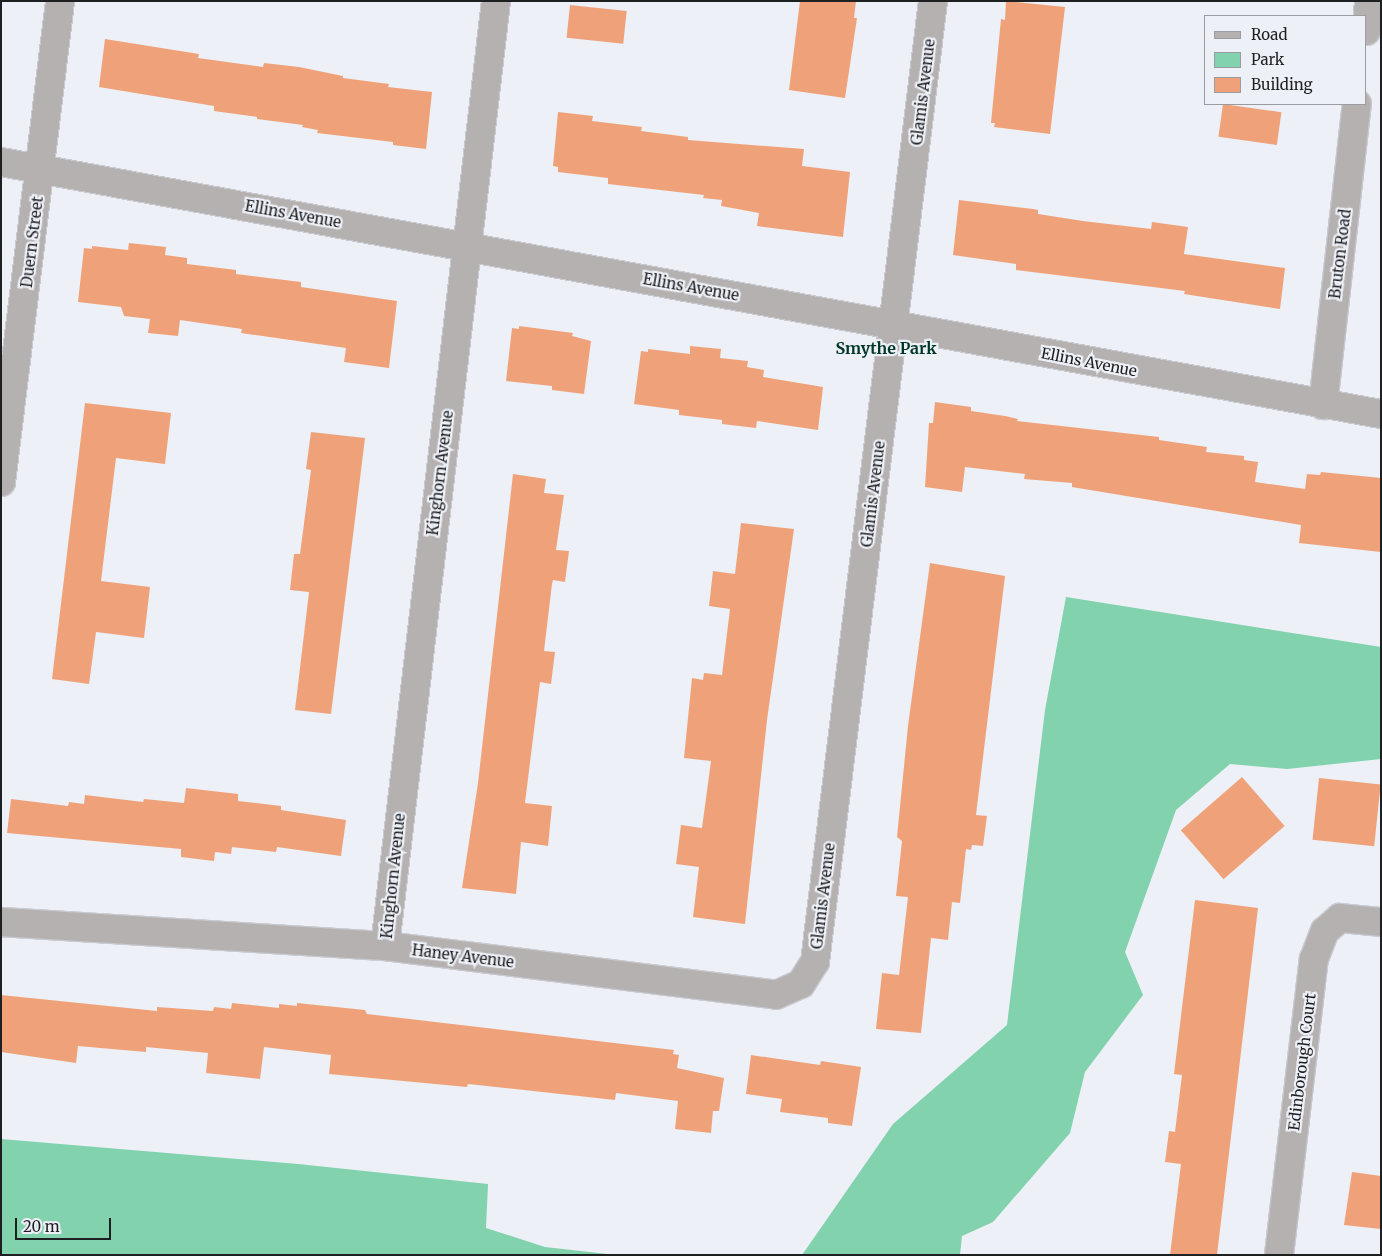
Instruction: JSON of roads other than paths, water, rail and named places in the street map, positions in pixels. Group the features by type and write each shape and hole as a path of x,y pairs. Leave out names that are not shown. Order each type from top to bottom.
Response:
{"street":[{"name":"Duern Street","path":"1,482 60,1"},
{"name":"Kinghorn Avenue","path":"385,946 496,1"},
{"name":"Glamis Avenue","path":"801,984 815,962 895,324 933,1"},
{"path":"1367,21 1369,1"},
{"name":"Bruton Road","path":"1323,405 1357,105"},
{"name":"Ellins Avenue","path":"1,162 41,167 895,324 1323,405 1381,414"},
{"name":"Edinborough Court","path":"1279,1255 1314,959 1324,931 1340,918 1381,922"},
{"name":"Haney Avenue","path":"1,922 385,946 776,995 801,984"}],"district":[{"name":"Smythe Park","path":"886,348"}]}
